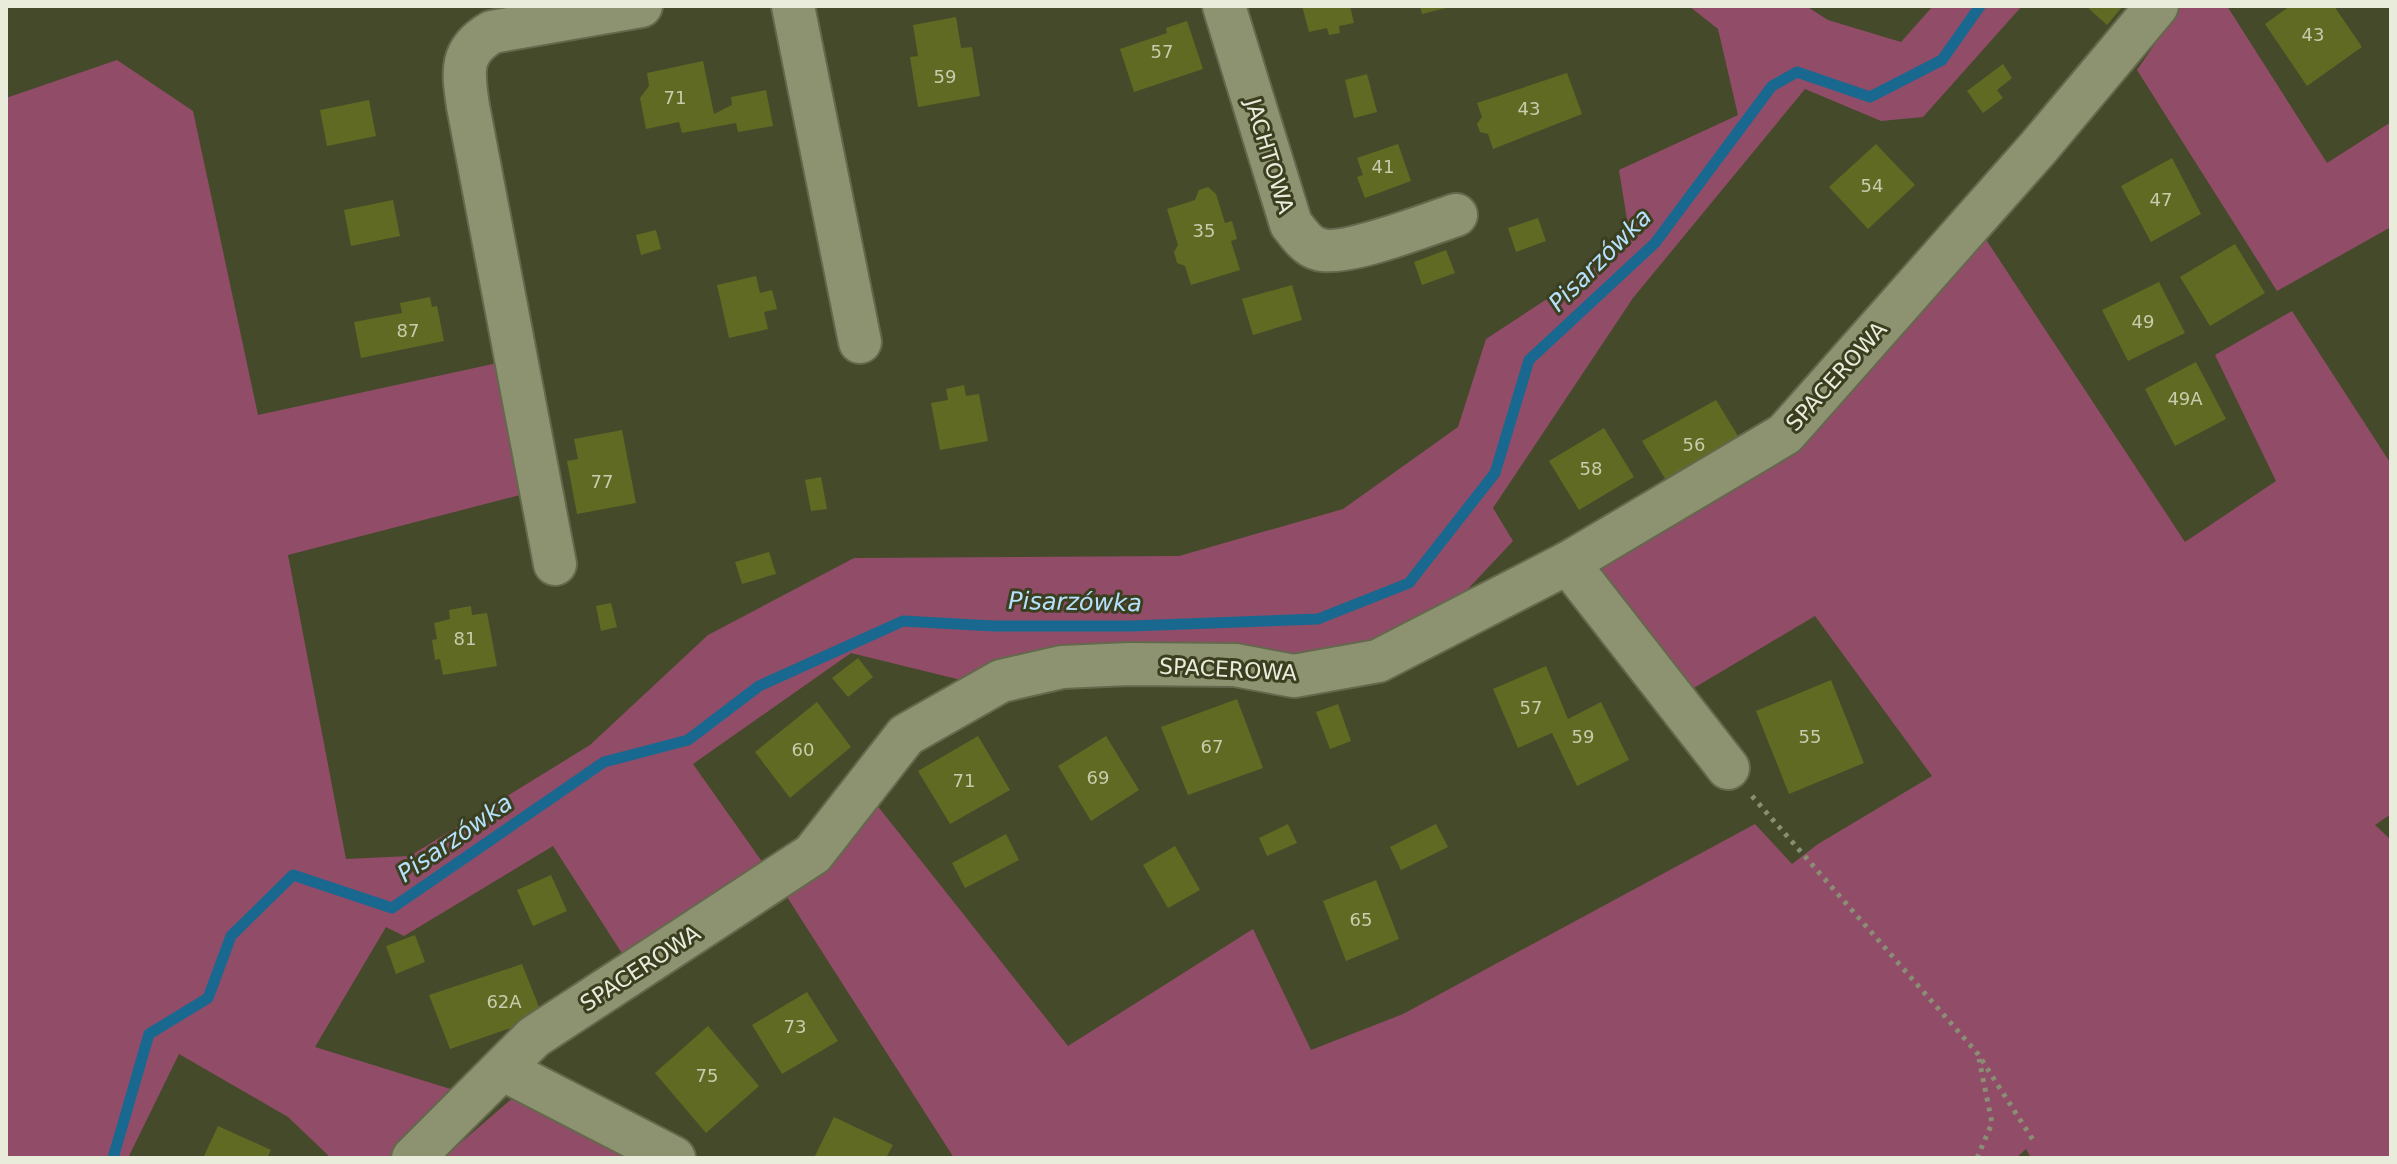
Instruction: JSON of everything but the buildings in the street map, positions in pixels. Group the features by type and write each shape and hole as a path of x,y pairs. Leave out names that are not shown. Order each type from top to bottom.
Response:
{"street":[{"path":"555,564 468,106 464,80 466,61 475,42 492,32 641,6"},
{"path":"793,6 860,342"},
{"name":"JACHTOWA","path":"1224,6 1291,224 1302,238 1317,249 1339,251 1456,215"},
{"name":"SPACEROWA","path":"413,1158 534,1037 813,854 906,735 1001,681 1062,667 1235,665 1294,676 1378,661 1568,563 1785,434 2038,148 2157,6"},
{"path":"1568,563 1728,768"},
{"path":"502,1069 674,1158"}],"path":[{"path":"1728,768 1978,1054 2033,1140"},
{"path":"1977,1158 1992,1123 1978,1054"}],"shaded area":[{"path":"1689,6 1806,6 1828,20 1901,42 1933,6 2022,6 1923,117 1881,121 1805,89 1633,298 1493,508 1513,541 1466,591 1409,629 1355,649 1301,657 961,680 851,653 693,764 765,866 623,955 553,846 404,936 386,927 315,1047 457,1091 390,1158 331,1158 288,1117 179,1054 128,1158 6,1158 6,98 117,60 193,111 258,415 502,362 524,494 288,555 346,859 410,856 590,745 708,635 854,558 1179,556 1343,509 1458,427 1486,339 1631,244 1619,170 1738,115 1718,29"},
{"path":"2181,6 2227,6 2327,163 2391,122 2391,227 2277,291 2137,70"},
{"path":"1985,238 2185,542 2276,481 2215,355 2292,311 2391,464 2391,814 2375,825 2391,840 2391,1158 2031,1158 2026,1149 2016,1158 954,1158 787,897 821,865 876,804 1068,1046 1253,929 1311,1050 1403,1014 1755,824 1792,864 1818,844 1932,776 1815,616 1687,692 1595,570"},
{"path":"516,1095 542,1114 635,1158 443,1158"}],"waterway":[{"name":"Pisarzówka","path":"113,1158 149,1034 208,998 231,936 293,875 392,908 604,762 688,740 759,686 903,621 994,626 1131,626 1318,619 1409,583 1495,473 1529,360 1655,243 1772,86 1797,72 1870,97 1942,60 1980,6"}]}
